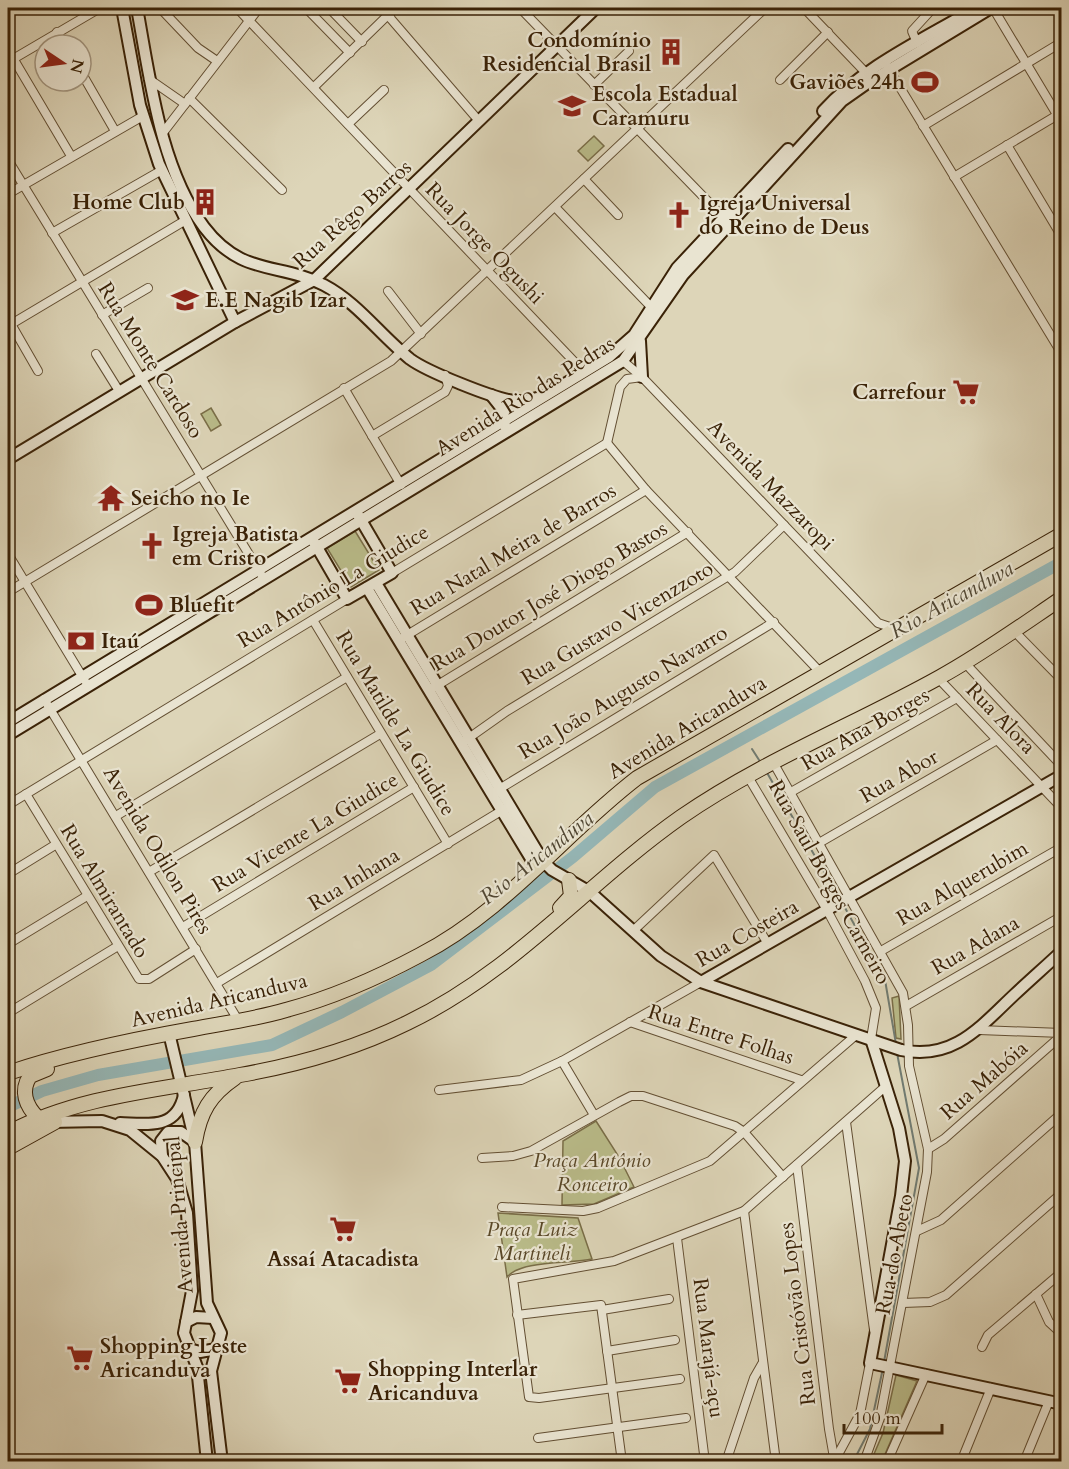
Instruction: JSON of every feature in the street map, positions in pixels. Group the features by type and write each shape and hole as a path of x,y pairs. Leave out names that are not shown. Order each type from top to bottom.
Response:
{"highway":[{"name":"Avenida Aricanduva","path":"8,1072 169,1033 311,1003 420,955 460,930 544,866 606,802 638,778 1062,534"},
{"path":"526,947 534,932 578,888 680,818 749,774 965,663 1062,598"},
{"path":"8,1133 35,1115 85,1103 290,1065 351,1046 405,1024 472,987 526,947 578,888"},
{"path":"35,1115 25,1098 26,1082 30,1076 45,1069 141,1048 153,1037"},
{"path":"195,1142 199,1121 205,1107 213,1095 238,1075"},
{"path":"8,1148 55,1122"}],"street":[{"path":"71,156 10,60 100,8"},
{"path":"122,8 143,116 162,170 235,322"},
{"path":"137,8 149,79 162,134 173,165 198,217 216,241 255,265 314,280 349,300 402,352 418,364 491,395 523,401 546,396"},
{"path":"160,8 198,48 217,61"},
{"name":"Rua Jorge Ogushi","path":"237,8 584,372"},
{"path":"162,134 259,8"},
{"path":"306,8 350,53"},
{"path":"329,8 362,42"},
{"path":"520,8 726,221"},
{"path":"8,592 402,352 765,8"},
{"path":"804,8 868,78"},
{"path":"917,43 912,31 933,8"},
{"name":"Avenida Rio das Pedras","path":"887,66 917,43 976,8"},
{"path":"954,177 1060,117 992,8"},
{"name":"Avenida Rio das Pedras","path":"358,516 401,485 609,357 634,335 726,221 832,101 887,66 992,8"},
{"name":"Rua Rêgo Barros","path":"8,456 235,322 314,280 592,9"},
{"path":"314,87 362,42 387,10"},
{"path":"387,10 391,20 479,121"},
{"path":"780,80 828,32"},
{"path":"923,126 1062,42"},
{"path":"594,85 629,51"},
{"path":"887,66 1062,354"},
{"path":"149,79 187,101 282,190"},
{"path":"348,124 384,90"},
{"path":"93,92 115,130"},
{"path":"8,194 115,130 143,116"},
{"path":"1007,146 1062,237"},
{"path":"248,156 255,149"},
{"name":"Rua Monte Cardoso","path":"8,160 262,575"},
{"path":"52,233 162,170"},
{"path":"584,179 618,215"},
{"path":"555,207 654,310"},
{"path":"38,371 9,325 186,220"},
{"path":"102,315 148,288"},
{"path":"388,291 421,334"},
{"name":"Avenida Rio das Pedras","path":"8,722 47,704 358,516 503,435 623,361 640,340 654,310"},
{"path":"640,340 642,376 627,379 620,387 607,443 646,490 820,672"},
{"path":"96,354 119,392"},
{"path":"609,357 623,361"},
{"name":"Avenida Mazzaropi","path":"623,361 642,376 878,623 896,629"},
{"path":"372,436 438,397 448,386 445,375"},
{"path":"344,388 401,485"},
{"path":"491,395 502,409 505,422 503,435"},
{"name":"Rua Antônio La Giudice","path":"8,805 607,443"},
{"name":"Rua Natal Meira de Barros","path":"402,638 646,490"},
{"path":"358,516 392,573"},
{"name":"Rua Gustavo Vicenzzoto","path":"465,741 507,711 730,576 784,525"},
{"name":"Rua Doutor José Diogo Bastos","path":"433,688 688,532"},
{"path":"314,543 347,599"},
{"path":"8,554 85,681"},
{"path":"371,585 505,809 544,866 634,930 660,956 701,982 905,1051 935,1051 953,1047 979,1030 1062,951"},
{"name":"Rua Matilde La Giudice","path":"313,620 448,844"},
{"name":"Rua João Augusto Navarro","path":"495,792 774,622"},
{"path":"1013,630 1062,680"},
{"path":"965,663 1062,766"},
{"path":"116,816 347,677"},
{"name":"Rua Alora","path":"938,678 1062,808"},
{"name":"Rua Ana Borges","path":"791,792 957,698"},
{"name":"Avenida Rio das Pedras","path":"8,735 47,704"},
{"name":"Avenida Odilon Pires","path":"47,704 238,1020"},
{"path":"149,872 380,734"},
{"name":"Rua Abor","path":"819,843 997,740"},
{"name":"Rua do Abeto","path":"771,763 791,792 819,843 845,898 881,951 898,981 906,1006 905,1051 928,1149 927,1172 917,1231 888,1366 877,1430 864,1461"},
{"name":"Rua Saul Borges Carneiro","path":"749,774 829,908 865,981 876,1008 871,1039 903,1143 905,1161 901,1196 874,1338 872,1363 860,1414 836,1461"},
{"name":"Rua Costeira","path":"439,1090 521,1080 562,1061 1062,775"},
{"name":"Rua Vicente La Giudice","path":"183,927 414,787"},
{"name":"Rua Almirantado","path":"26,794 136,975 144,980 196,949"},
{"name":"Rua Inhana","path":"217,983 505,809"},
{"path":"8,874 55,845"},
{"name":"Rua Alquerubim","path":"881,951 1062,847"},
{"path":"634,930 715,856 768,944"},
{"path":"8,944 87,896"},
{"name":"Rua Adana","path":"906,1006 1062,915"},
{"path":"8,1013 118,946"},
{"name":"Rua Entre Folhas","path":"630,1023 801,1080"},
{"path":"979,1030 1062,1034"},
{"name":"Avenida Principal","path":"169,1033 195,1142 207,1303 221,1333 211,1371 222,1461"},
{"name":"Rua Mabóia","path":"928,1149 944,1139 1062,1034"},
{"path":"501,1207 583,1211 598,1208 700,1167 856,1035"},
{"path":"562,1061 594,1115"},
{"path":"110,1123 146,1124 171,1119 179,1112 182,1085"},
{"path":"680,1379 538,1398 530,1397 513,1280 516,1277 614,1261 744,1211 886,1086"},
{"path":"482,1158 513,1156 531,1151 631,1096 643,1096 724,1120 744,1132 783,1177"},
{"path":"917,1231 941,1220 1062,1113"},
{"name":"Avenida Principal","path":"35,1115 55,1122 87,1120 110,1123 140,1136 162,1156 177,1179 187,1213 192,1291 184,1338 197,1367 207,1461"},
{"path":"846,1122 874,1338"},
{"path":"162,1156 163,1136 171,1131 181,1132 195,1142"},
{"name":"Rua Cristóvão Lopes","path":"797,1165 829,1429 836,1461"},
{"path":"903,1303 930,1302 946,1295 1062,1193"},
{"path":"744,1211 776,1461"},
{"name":"Rua Marajá-açu","path":"677,1238 706,1461"},
{"path":"982,1347 988,1335 1062,1272"},
{"path":"868,1283 877,1284 886,1278"},
{"path":"1036,1294 1049,1322 1062,1334"},
{"path":"602,1310 669,1299"},
{"path":"517,1315 598,1304 602,1310 622,1461"},
{"path":"186,1322 196,1317 213,1318"},
{"path":"608,1351 675,1340"},
{"path":"189,1348 200,1352 216,1349"},
{"path":"872,1363 1062,1404"},
{"path":"726,1461 762,1364"},
{"path":"887,1461 926,1374"},
{"path":"752,1388 759,1388 766,1395"},
{"path":"961,1461 991,1388"},
{"path":"1024,1461 1049,1401"},
{"path":"538,1438 686,1418"},
{"path":"670,1461 691,1459"}],"green space":[{"path":"594,136 604,146 588,161 578,151"},
{"path":"211,408 221,425 211,431 201,414"},
{"path":"355,531 379,570 351,587 327,548"},
{"path":"899,996 901,1039 896,1038 892,998"},
{"name":"Praça Antônio Ronceiro","path":"596,1121 619,1157 634,1187 594,1204 562,1205 563,1141"},
{"name":"Praça Luiz Martineli","path":"498,1213 578,1218 592,1259 534,1265 507,1277"},
{"path":"896,1375 917,1381 882,1461 871,1461 883,1433"}],"waterway":[{"name":"Rio Aricanduva","path":"8,1107 42,1091 98,1075 272,1045 342,1012 431,965 573,857 655,787 1062,562"},
{"path":"752,749 761,763"},
{"path":"766,771 839,898"},
{"path":"844,906 885,980 896,1044"},
{"path":"884,1362 919,1168 897,1053"},
{"path":"853,1462 870,1429 883,1368"}],"place":[{"name":"Condomínio Residencial Brasil","path":"671,52"},
{"name":"Gaviões 24h","path":"925,82"},
{"name":"Escola Estadual Caramuru","path":"572,106"},
{"name":"Home Club","path":"205,202"},
{"name":"Igreja Universal do Reino de Deus","path":"679,215"},
{"name":"E.E Nagib Izar","path":"185,300"},
{"name":"Carrefour","path":"966,392"},
{"name":"Seicho no Ie","path":"111,498"},
{"name":"Igreja Batista em Cristo","path":"152,546"},
{"name":"Bluefit","path":"149,605"},
{"name":"Itaú","path":"81,641"},
{"name":"Assaí Atacadista","path":"343,1229"},
{"name":"Shopping Leste Aricanduva","path":"80,1358"},
{"name":"Shopping Interlar Aricanduva","path":"348,1381"}]}
